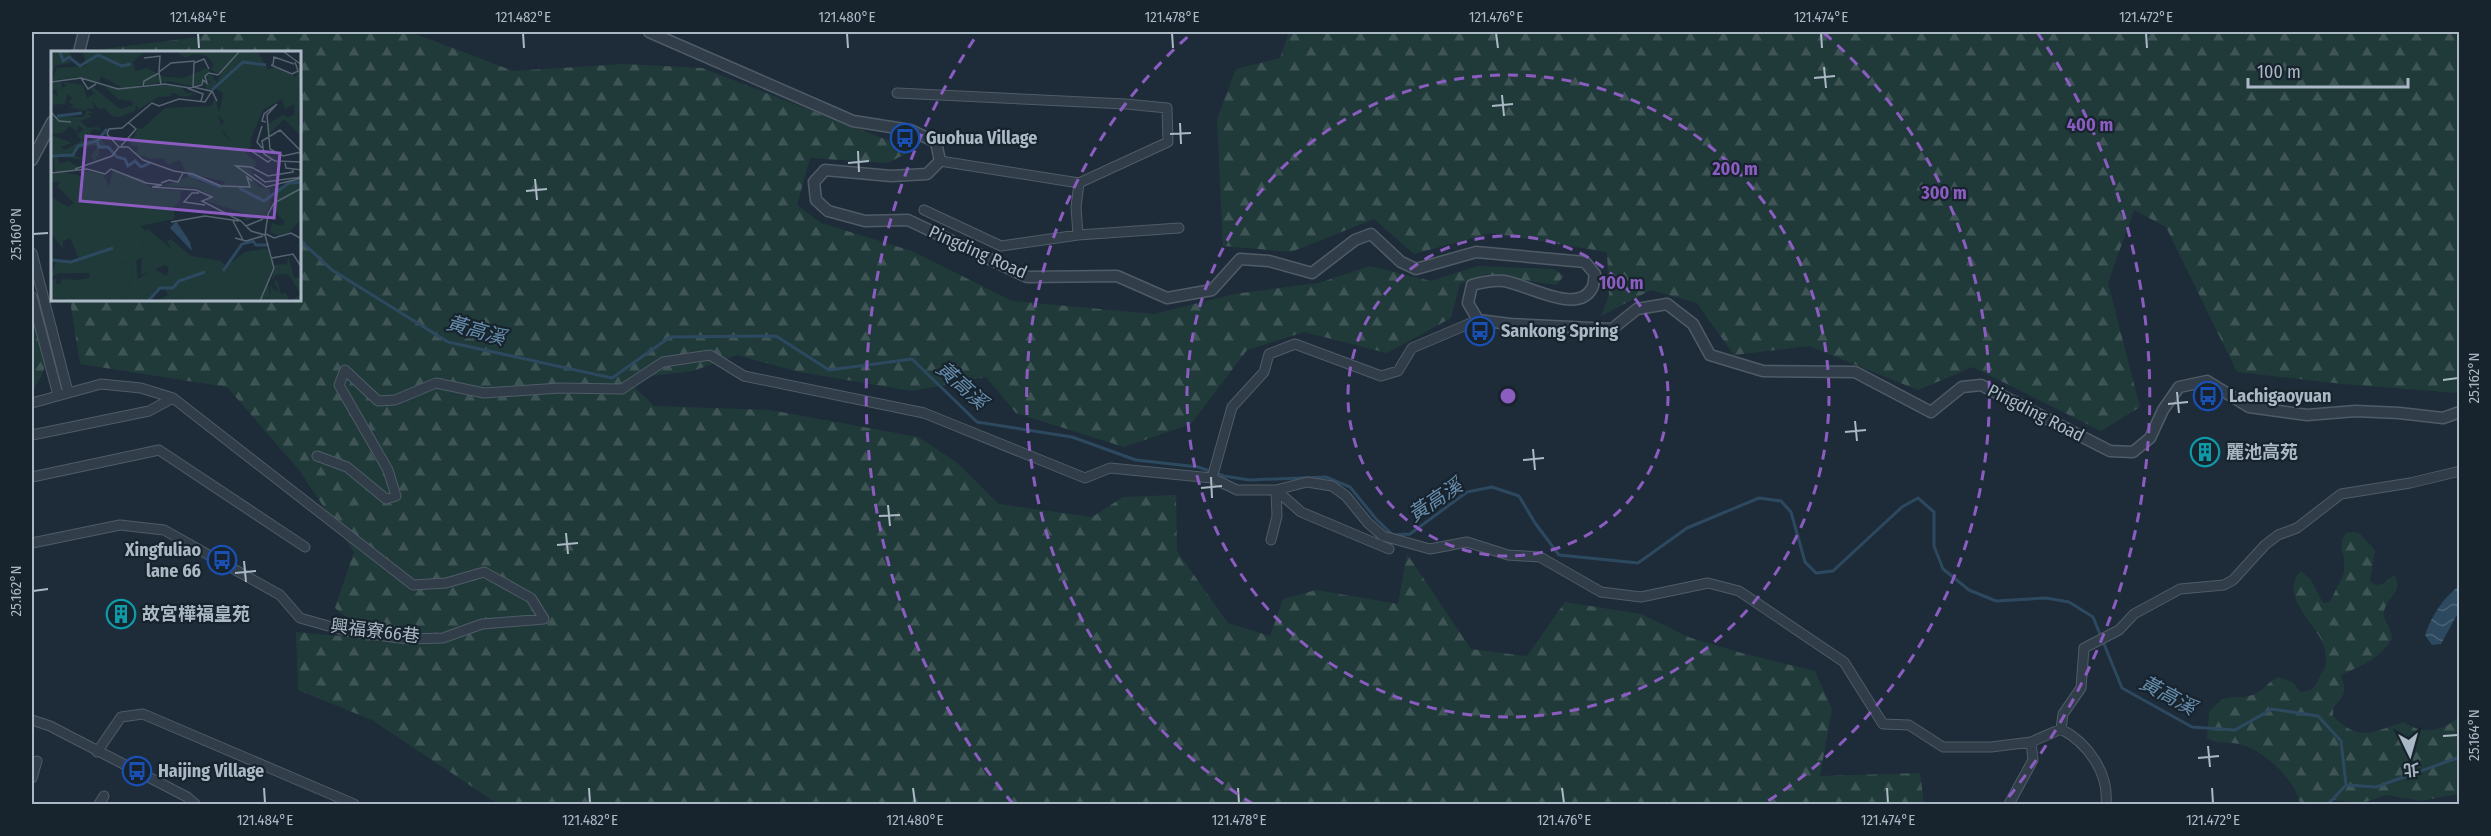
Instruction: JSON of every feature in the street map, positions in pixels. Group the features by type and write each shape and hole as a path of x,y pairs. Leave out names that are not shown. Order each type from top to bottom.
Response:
{"street":[{"path":"79,51 84,32"},
{"path":"649,32 853,121 910,130 936,142 940,161 1079,183 1168,141 1167,108 897,93"},
{"path":"32,160 51,124"},
{"name":"Pingding Road","path":"940,161 927,174 891,176 825,170 814,182 816,200 828,211 865,221 908,220 1027,277 1117,276 1167,298 1212,290 1240,259 1269,261 1312,273 1355,240 1371,234 1401,262 1416,269 1476,252 1586,262 1595,274 1592,288 1583,298 1566,300 1506,282 1487,280 1472,285 1468,303 1478,320 1510,324 1612,329 1637,309 1667,304 1693,324 1710,356 1763,371 1855,372 1931,412 1962,387 1981,385 2110,451 2133,452 2150,438 2163,410 2179,387 2207,381 2249,407 2307,415 2356,411 2399,412 2443,418 2460,412"},
{"path":"1078,235 1076,207 1079,183"},
{"path":"924,210 1001,246 1078,235 1179,228"},
{"path":"32,253 68,392"},
{"path":"32,297 58,395"},
{"path":"1212,478 1232,407 1264,372 1269,354 1295,344 1381,376 1398,371 1412,348 1478,320"},
{"path":"317,456 346,468 386,499 396,496 388,470 339,385 345,370 378,401 395,400 436,383 484,393 560,388 622,389 663,362 710,355 744,376 924,412 1085,478 1110,468 1212,478 1237,490 1276,490 1307,482 1332,486 1346,496 1368,523 1383,536 1430,549 1467,542 1508,555 1540,557 1601,592 1641,597 1708,583 1739,591 1844,662 1883,724 1909,725 1943,747 1991,747 2031,742 2061,729 2076,736 2088,748 2102,778 2107,794 2106,804"},
{"name":"興福寮66巷","path":"32,403 101,384 141,388 173,398 413,585 446,583 484,572 531,598 544,619 482,624 442,638 408,639 346,631 300,618 280,595 165,530 120,525 32,543"},
{"path":"32,435 149,411 173,398"},
{"path":"32,477 159,450 305,547"},
{"path":"2061,729 2063,714 2081,688 2084,648 2119,630 2134,614 2180,589 2224,585 2233,580 2265,545 2278,535 2296,528 2341,494 2410,483 2460,471"},
{"path":"1271,540 1277,516 1276,490"},
{"path":"1276,490 1301,512 1389,549"},
{"path":"97,752 121,717 143,714 354,804"},
{"path":"32,720 50,726 187,797 195,804"},
{"path":"2009,804 2022,785 2033,760 2031,742"},
{"path":"32,778 37,761"}],"green space":[{"path":"207,32 410,32 513,71 624,64 702,68 913,150 888,163 810,158 797,205 821,223 912,251 1012,301 1154,314 1234,294 1319,283 1370,266 1431,281 1478,266 1554,269 1564,276 1556,285 1486,274 1460,284 1451,318 1387,353 1304,332 1247,350 1191,424 1124,447 1016,413 986,377 912,391 799,372 737,355 693,371 626,379 654,406 770,410 918,437 956,462 999,504 1092,517 1123,497 1176,495 1177,551 1228,623 1270,636 1283,599 1316,590 1398,604 1407,554 1471,649 1527,656 1565,602 1641,614 1691,638 1815,671 1832,709 1820,776 1920,773 1924,804 498,804 372,720 298,690 296,632 373,639 335,608 354,552 299,470 227,387 80,364 70,302 302,302 302,51 102,51 103,49 199,37"},
{"path":"1289,32 2459,32 2459,393 2343,384 2237,372 2166,227 2134,210 2108,283 2140,407 2101,431 1973,367 1918,390 1809,346 1734,355 1697,303 1651,290 1601,316 1609,295 1607,252 1491,233 1414,254 1374,219 1291,252 1223,246 1217,119 1236,69 1280,58"},
{"path":"32,298 53,315 56,333 42,375 32,391"},
{"path":"2346,533 2360,534 2375,550 2370,581 2375,585 2383,584 2394,575 2397,581 2398,585 2384,611 2392,639 2376,656 2341,675 2344,693 2333,708 2333,716 2352,730 2367,733 2404,722 2418,729 2433,730 2447,726 2459,716 2460,793 2421,801 2386,795 2362,803 2334,800 2322,804 2300,804 2292,785 2268,759 2248,747 2207,738 2209,712 2222,700 2255,694 2278,677 2292,682 2301,692 2308,691 2315,686 2326,665 2325,649 2295,598 2295,580 2301,571 2311,580 2323,603 2330,602 2344,573 2342,540"}],"water":[{"path":"2459,586 2459,611 2441,644 2432,645 2425,635 2431,621 2438,608"}],"waterway":[{"name":"黃高溪","path":"302,242 332,270 448,342 612,378 670,337 776,336 829,370 912,359 977,422 1072,437 1136,460 1198,467 1224,476 1249,480 1326,477 1350,487 1376,519 1393,535 1410,534 1467,492 1492,487 1519,496 1535,523 1559,555 1638,563 1687,528 1759,498 1781,501 1791,512 1805,562 1816,573 1833,571 1902,507 1918,498 1934,512 1934,546 1943,569 1969,590 1996,601 2046,598 2069,602 2093,617 2122,688 2192,727 2235,730 2272,709 2318,716 2341,741 2346,785"},
{"name":"黃高溪","path":"46,304 51,301"},
{"name":"黃高溪","path":"2346,785 2376,787 2460,757"},
{"path":"2328,804 2346,785"}],"place":[{"name":"Guohua Village","path":"905,138"},
{"name":"Sankong Spring","path":"1480,331"},
{"name":"Lachigaoyuan","path":"2208,396"},
{"name":"麗池高苑","path":"2205,452"},
{"name":"Xingfuliao lane 66","path":"222,560"},
{"name":"故宮樺福皇苑","path":"121,614"},
{"name":"Haijing Village","path":"137,771"}]}
